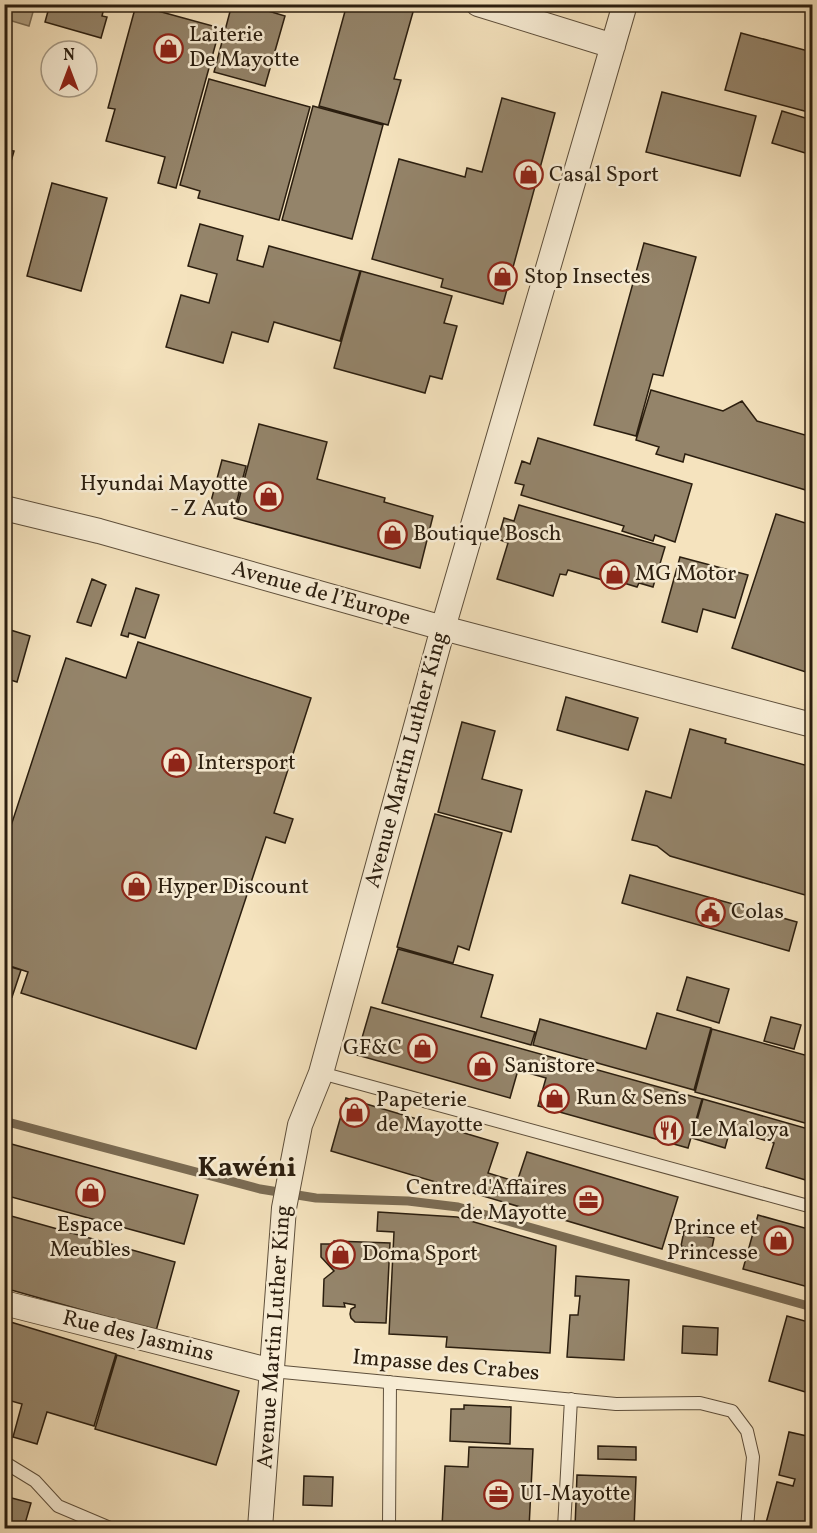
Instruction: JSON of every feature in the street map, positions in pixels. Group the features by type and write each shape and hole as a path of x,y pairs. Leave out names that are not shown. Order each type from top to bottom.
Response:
{"street":[{"path":"478,4 613,46"},
{"name":"Avenue Martin Luther King","path":"260,1528 284,1208 300,1125 321,1073 443,628 625,4"},
{"name":"Avenue de l’Europe","path":"4,508 110,534 443,628 813,724"},
{"name":"Rue des Jasmins","path":"4,1303 272,1371"}],"lane":[{"path":"321,1073 813,1207"},
{"name":"Impasse des Crabes","path":"272,1371 616,1404 700,1403 732,1411 747,1431 753,1457 747,1528"},
{"path":"389,1528 390,1382"},
{"path":"564,1528 571,1399"},
{"path":"4,1462 35,1481 58,1506 110,1528"}],"shaded area":[{"path":"4,5 35,5 29,26 5,19"}],"building":[{"path":"50,4 105,4 102,16 107,17 101,38 45,22"},
{"path":"232,4 245,4 285,16 265,86 214,72"},
{"path":"347,4 415,5 394,79 401,80 388,125 319,106"},
{"path":"136,5 220,28 176,188 158,183 165,157 106,141 115,109 108,108"},
{"path":"741,33 812,52 812,113 725,90"},
{"path":"209,79 310,107 279,220 198,198 200,191 180,185"},
{"path":"662,92 756,116 740,176 646,152"},
{"path":"502,98 555,113 503,304 441,287 443,279 372,259 399,159 465,177 467,168 482,172"},
{"path":"313,106 383,125 352,239 282,220"},
{"path":"782,111 812,120 812,155 772,143"},
{"path":"4,149 14,151 8,172 4,172"},
{"path":"52,183 107,198 81,291 27,276"},
{"path":"200,224 243,236 237,260 263,267 269,246 360,271 340,341 274,322 268,342 232,332 223,363 166,347 181,295 209,303 217,274 188,266"},
{"path":"644,243 696,257 663,376 653,374 636,436 594,425"},
{"path":"361,271 452,296 444,323 457,326 442,379 430,376 425,393 334,368"},
{"path":"651,390 723,411 742,401 757,421 812,437 812,479 809,491 685,454 683,462 656,454 659,447 636,440"},
{"path":"259,424 327,442 317,479 385,498 384,502 433,516 420,568 234,518"},
{"path":"538,438 692,484 675,542 655,535 653,541 622,531 624,526 521,495 524,485 515,483 522,461 530,464"},
{"path":"222,460 246,466 234,512 210,505"},
{"path":"519,505 665,547 653,587 639,583 637,587 614,580 613,583 568,570 566,575 560,574 553,596 497,579 508,543 498,539 504,518 514,521"},
{"path":"776,514 812,525 812,674 732,648"},
{"path":"680,557 748,575 735,618 703,609 697,632 662,622"},
{"path":"92,579 106,585 91,626 77,622"},
{"path":"136,588 159,595 145,638 129,633 128,637 121,635"},
{"path":"4,628 30,636 17,682 4,678"},
{"path":"138,642 311,698 274,813 293,819 285,843 266,837 196,1049 21,993 28,972 4,964 4,847 66,658 126,678"},
{"path":"566,697 638,718 628,750 557,730"},
{"path":"462,722 495,731 482,779 522,790 511,832 438,812"},
{"path":"690,729 726,739 725,743 812,767 812,897 670,856 657,846 632,840 646,791 671,798"},
{"path":"435,814 502,833 469,950 458,946 453,963 397,947"},
{"path":"630,875 797,922 789,951 622,903"},
{"path":"398,949 493,975 481,1017 535,1032 531,1045 382,1003"},
{"path":"4,965 21,970 12,997 4,995"},
{"path":"687,977 729,989 719,1023 677,1010"},
{"path":"371,1007 702,1099 688,1148 538,1106 546,1078 518,1070 510,1098 357,1055"},
{"path":"657,1013 711,1028 694,1090 533,1045 540,1019 646,1049"},
{"path":"771,1017 801,1025 794,1049 764,1041"},
{"path":"712,1029 812,1057 812,1125 695,1092"},
{"path":"346,1098 498,1143 488,1173 517,1182 527,1152 678,1197 662,1249 331,1151"},
{"path":"703,1099 812,1130 812,1182 766,1168 774,1143 730,1130 725,1148 692,1138"},
{"path":"4,1142 198,1195 184,1244 4,1195"},
{"path":"378,1212 457,1217 556,1246 550,1353 446,1347 447,1337 389,1334 394,1232 377,1231"},
{"path":"4,1214 175,1262 156,1331 4,1288"},
{"path":"758,1215 812,1230 812,1288 743,1269"},
{"path":"684,1231 714,1238 711,1253 681,1246"},
{"path":"334,1241 390,1243 386,1323 355,1322 350,1314 355,1305 344,1303 345,1307 323,1306 324,1279 334,1271 321,1257 321,1244 334,1244"},
{"path":"576,1276 629,1280 624,1360 567,1357 570,1315 578,1315 580,1296 575,1296"},
{"path":"787,1316 812,1323 812,1394 769,1381"},
{"path":"4,1320 116,1354 94,1426 47,1412 37,1444 13,1437 22,1404 4,1399"},
{"path":"683,1326 718,1328 717,1355 682,1353"},
{"path":"117,1355 239,1391 216,1465 95,1429"},
{"path":"464,1405 511,1407 510,1444 450,1441 451,1409 464,1409"},
{"path":"812,1426 812,1528 781,1528 766,1523 777,1482 793,1486 795,1479 779,1475 789,1432 807,1436"},
{"path":"598,1446 636,1447 636,1460 598,1459"},
{"path":"469,1447 533,1449 529,1528 442,1527 445,1466 468,1467"},
{"path":"577,1475 636,1477 634,1528 575,1528"},
{"path":"304,1476 333,1477 332,1506 303,1505"},
{"path":"4,1496 31,1503 24,1527 29,1528 4,1528"}],"waterway":[{"path":"4,1121 260,1189 316,1198 408,1201 458,1207 812,1307"}],"place":[{"name":"Laiterie De Mayotte","path":"168,48"},
{"name":"Casal Sport","path":"528,175"},
{"name":"Stop Insectes","path":"503,277"},
{"name":"Hyundai Mayotte - Z Auto","path":"269,497"},
{"name":"Boutique Bosch","path":"392,534"},
{"name":"MG Motor","path":"614,574"},
{"name":"Intersport","path":"176,763"},
{"name":"Hyper Discount","path":"136,887"},
{"name":"Colas","path":"710,912"},
{"name":"GF&C","path":"423,1048"},
{"name":"Sanistore","path":"483,1066"},
{"name":"Run & Sens","path":"555,1098"},
{"name":"Papeterie de Mayotte","path":"355,1113"},
{"name":"Le Maloya","path":"669,1130"},
{"name":"Espace Meubles","path":"90,1193"},
{"name":"Centre d'Affaires de Mayotte","path":"588,1201"},
{"name":"Prince et Princesse","path":"779,1241"},
{"name":"Doma Sport","path":"341,1254"},
{"name":"UI-Mayotte","path":"499,1494"}],"district":[{"name":"Kawéni","path":"247,1168"}]}
